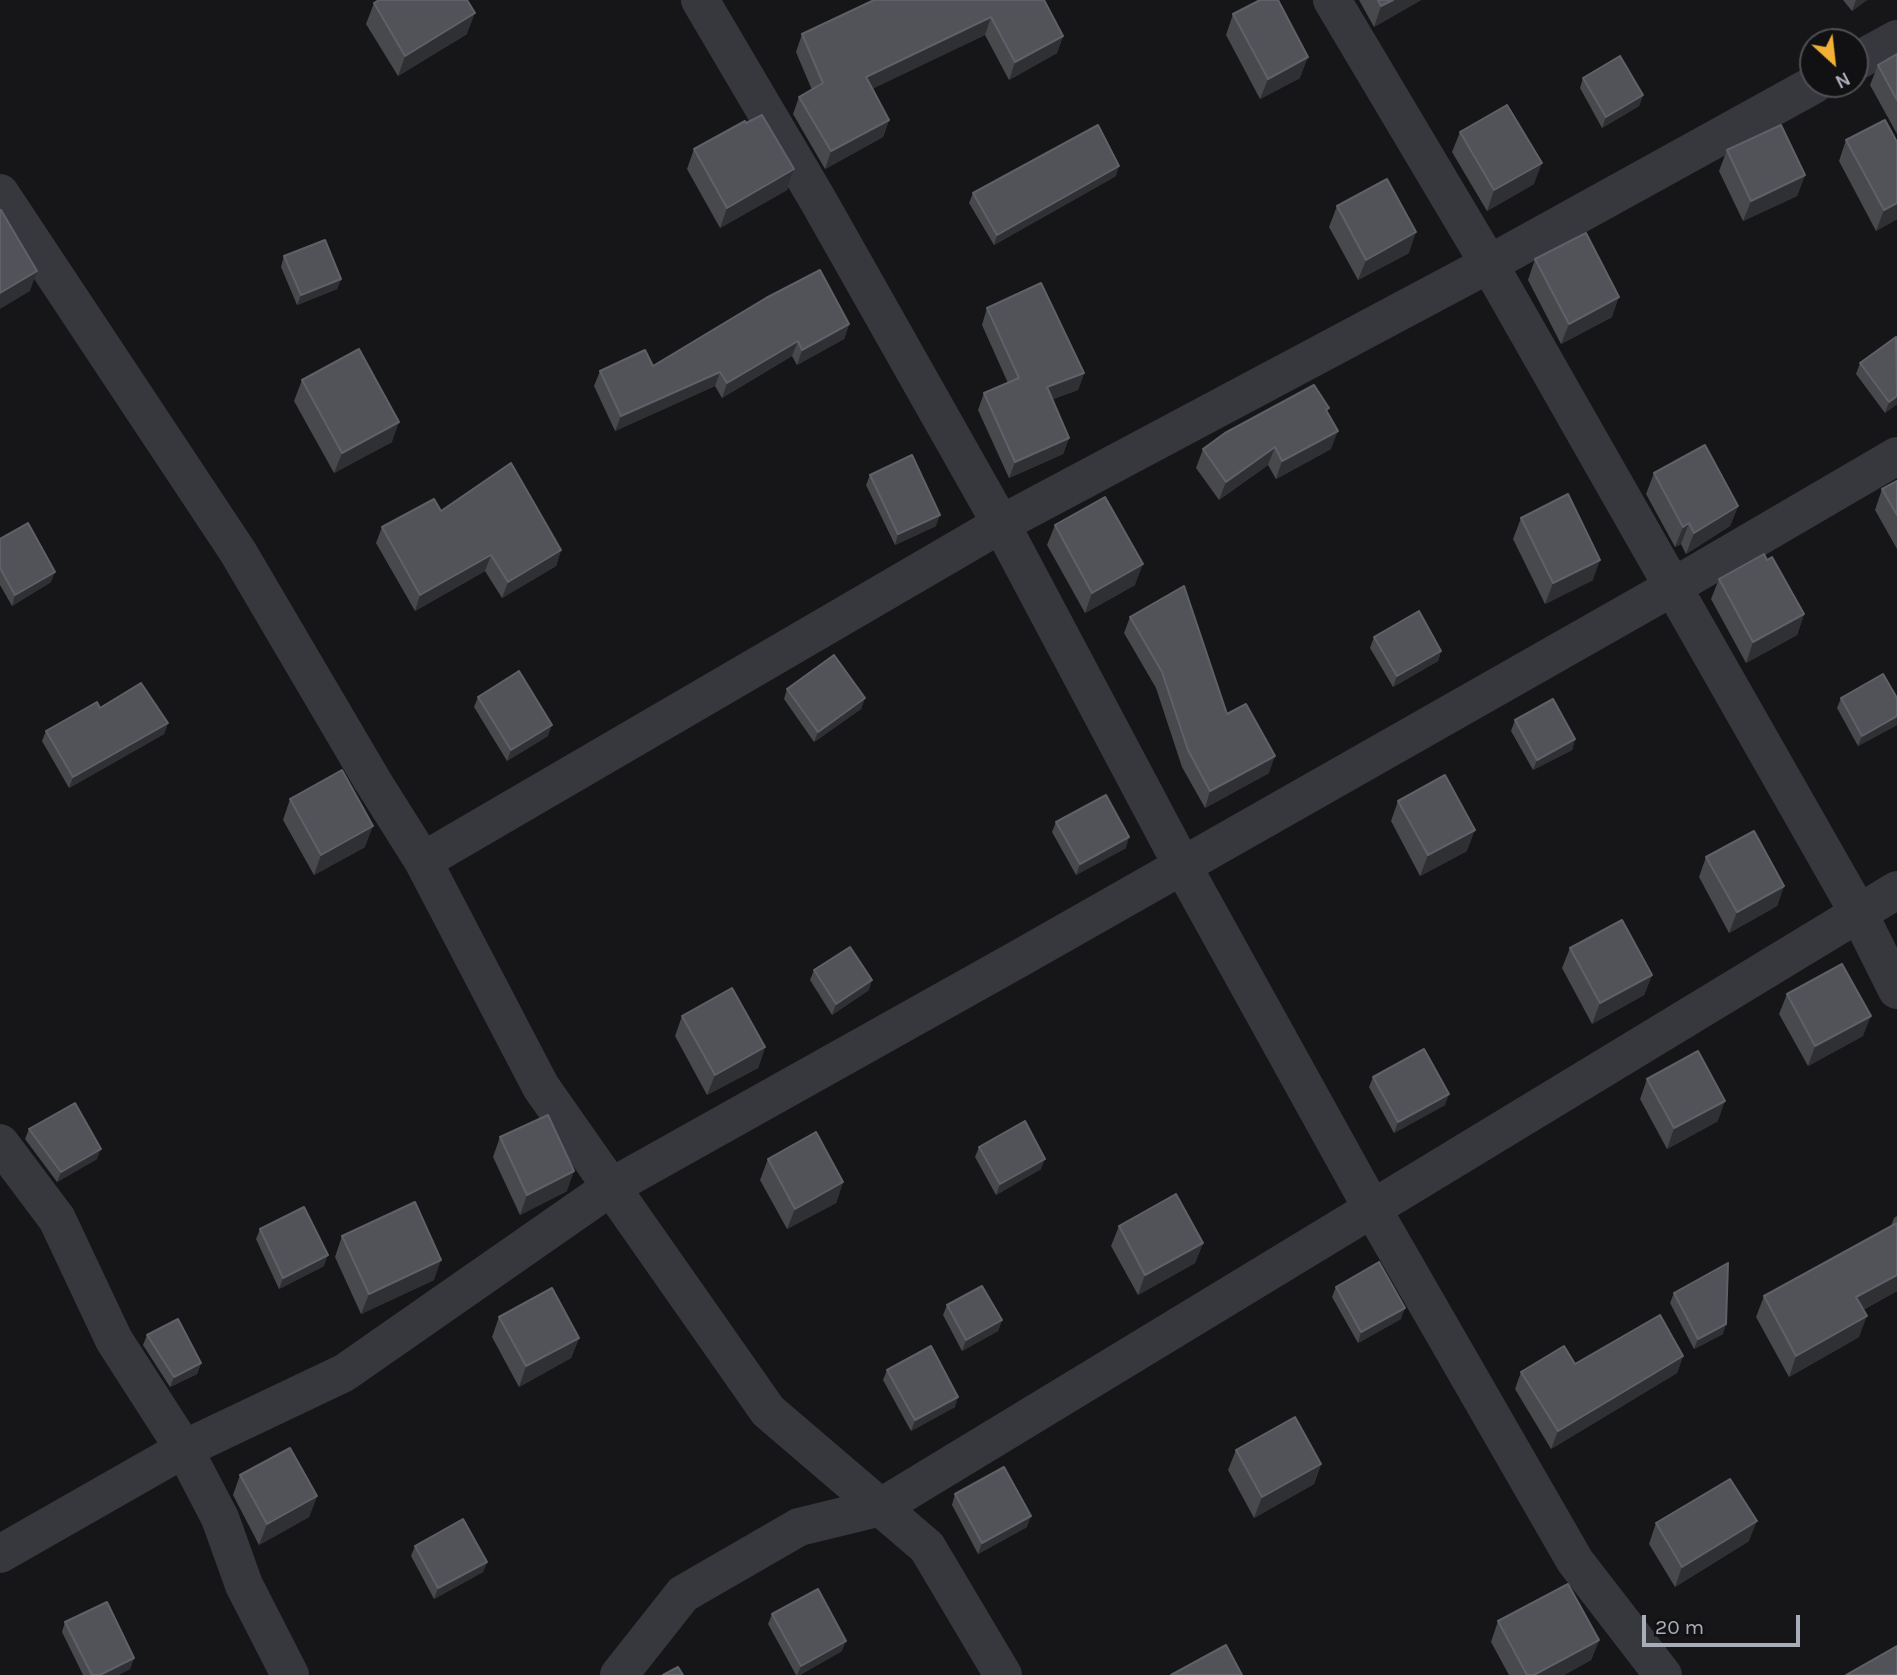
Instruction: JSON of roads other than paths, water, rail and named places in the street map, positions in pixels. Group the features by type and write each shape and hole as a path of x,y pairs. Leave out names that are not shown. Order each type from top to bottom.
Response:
{"street":[{"path":"700,0 819,202 1001,524 1182,865 1373,1210 1575,1562 1663,1675"},
{"path":"1332,0 1489,264 1857,912 1897,990"},
{"path":"1869,54 1897,39"},
{"path":"424,861 1001,524 1489,264 1799,93"},
{"path":"0,193 238,552 372,780 424,861 541,1087 768,1411 927,1547 1003,1675"},
{"path":"0,1554 184,1449 344,1373 611,1187 1671,588 1897,456"},
{"path":"619,1675 683,1594 799,1528 881,1507 1897,890"},
{"path":"0,1143 57,1219 114,1340 184,1449 220,1518 244,1585 290,1675"}]}
